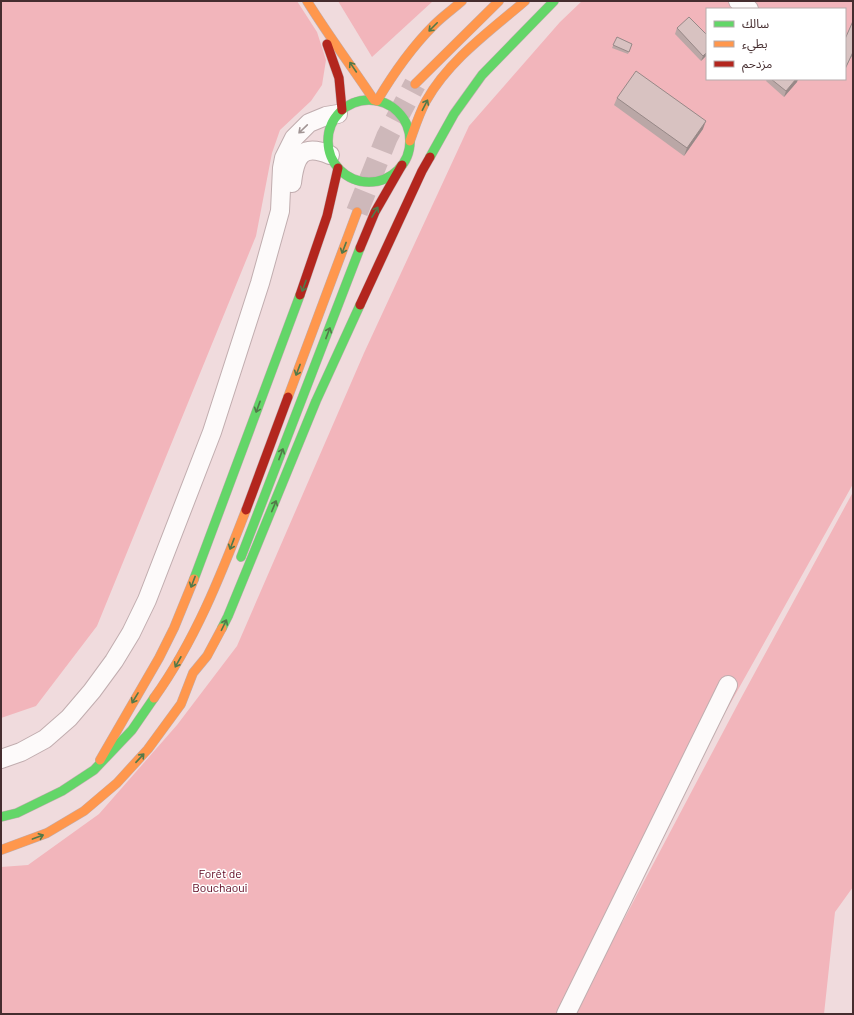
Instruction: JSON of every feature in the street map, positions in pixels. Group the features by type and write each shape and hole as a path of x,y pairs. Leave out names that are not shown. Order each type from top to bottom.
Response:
{"main road":[{"path":"307,1 324,29 351,65 375,101"},
{"path":"375,101 412,50 432,27 462,1"},
{"path":"415,84 499,1"},
{"path":"238,565 371,218 408,154 410,141 418,118 429,96 464,54 487,32 525,1"},
{"path":"194,673 207,656 228,616 316,401 393,233 437,142 454,114 482,75 554,1"},
{"path":"312,10 335,65 341,91 340,112"},
{"path":"402,165 393,174 383,180 370,182 358,181 347,176 334,161 328,148 328,133 334,120 340,112 353,103 367,100 375,101 394,108 406,123 410,141"},
{"path":"94,770 113,734 155,666 173,630 191,587 312,263 327,216 334,161"},
{"path":"1,818 17,813 62,791 94,770 132,730 152,704 170,676 192,636 223,570 357,212"},
{"path":"1,850 47,833 84,811 117,782 148,749 181,704 217,617"}],"street":[{"path":"738,1 748,8"},
{"path":"1,759 21,752 45,739 69,718 92,691 114,661 131,633 147,600 212,432 260,283 280,211 282,168 288,147 294,138 309,123 340,112"},
{"path":"260,283 272,264 286,232 289,220 293,171 296,161 299,157 312,150 320,151 334,161"},
{"path":"566,1014 728,685"}],"green space":[{"path":"1,1 297,1 317,32 326,60 322,85 311,101 280,130 272,153 256,236 97,626 36,706 1,718"},
{"path":"338,1 433,1 372,57"},
{"name":"Forêt de Bouchaoui","path":"582,1 853,1 853,484 612,915 622,923 740,700 853,492 853,887 835,912 824,1014 1,1014 1,867 28,865 99,814 177,725 237,646 364,353 469,126 560,22"}],"building":[{"path":"689,17 706,34 706,53 703,56 677,28"},
{"path":"853,21 853,52 846,67 846,37"},
{"path":"617,37 632,44 629,52 613,45"},
{"path":"636,71 706,121 687,148 617,98"},
{"path":"772,80 795,80 786,91"}],"tunnel":[{"path":"357,212 387,137 415,84"}],"traffic: fast":[{"path":"430,157 454,114 482,75 554,1"},
{"path":"369,100 385,103 398,112 407,125 410,141 407,157 398,170 385,179 369,182 353,179 340,170 331,157 328,141 331,125 340,112 353,103 369,100"},
{"path":"241,557 360,248"},
{"path":"194,579 300,295"},
{"path":"222,628 316,401 360,305"},
{"path":"1,817 17,813 62,791 94,770 132,730 154,698"}],"traffic: slow":[{"path":"307,1 374,100"},
{"path":"377,101 396,71 418,42 437,22 462,1"},
{"path":"415,84 499,1"},
{"path":"410,141 426,101 446,72 484,35 525,1"},
{"path":"288,397 357,212"},
{"path":"154,698 169,676 195,631 217,583 246,510"},
{"path":"100,760 159,658 174,628 194,579"},
{"path":"1,850 47,833 84,811 117,783 148,749 181,704 193,673 207,656 222,628"}],"traffic: jam":[{"path":"327,44 339,78 342,110"},
{"path":"360,305 422,171 430,157"},
{"path":"360,248 375,212 402,165"},
{"path":"300,295 327,216 338,168"},
{"path":"246,510 288,397"}]}
